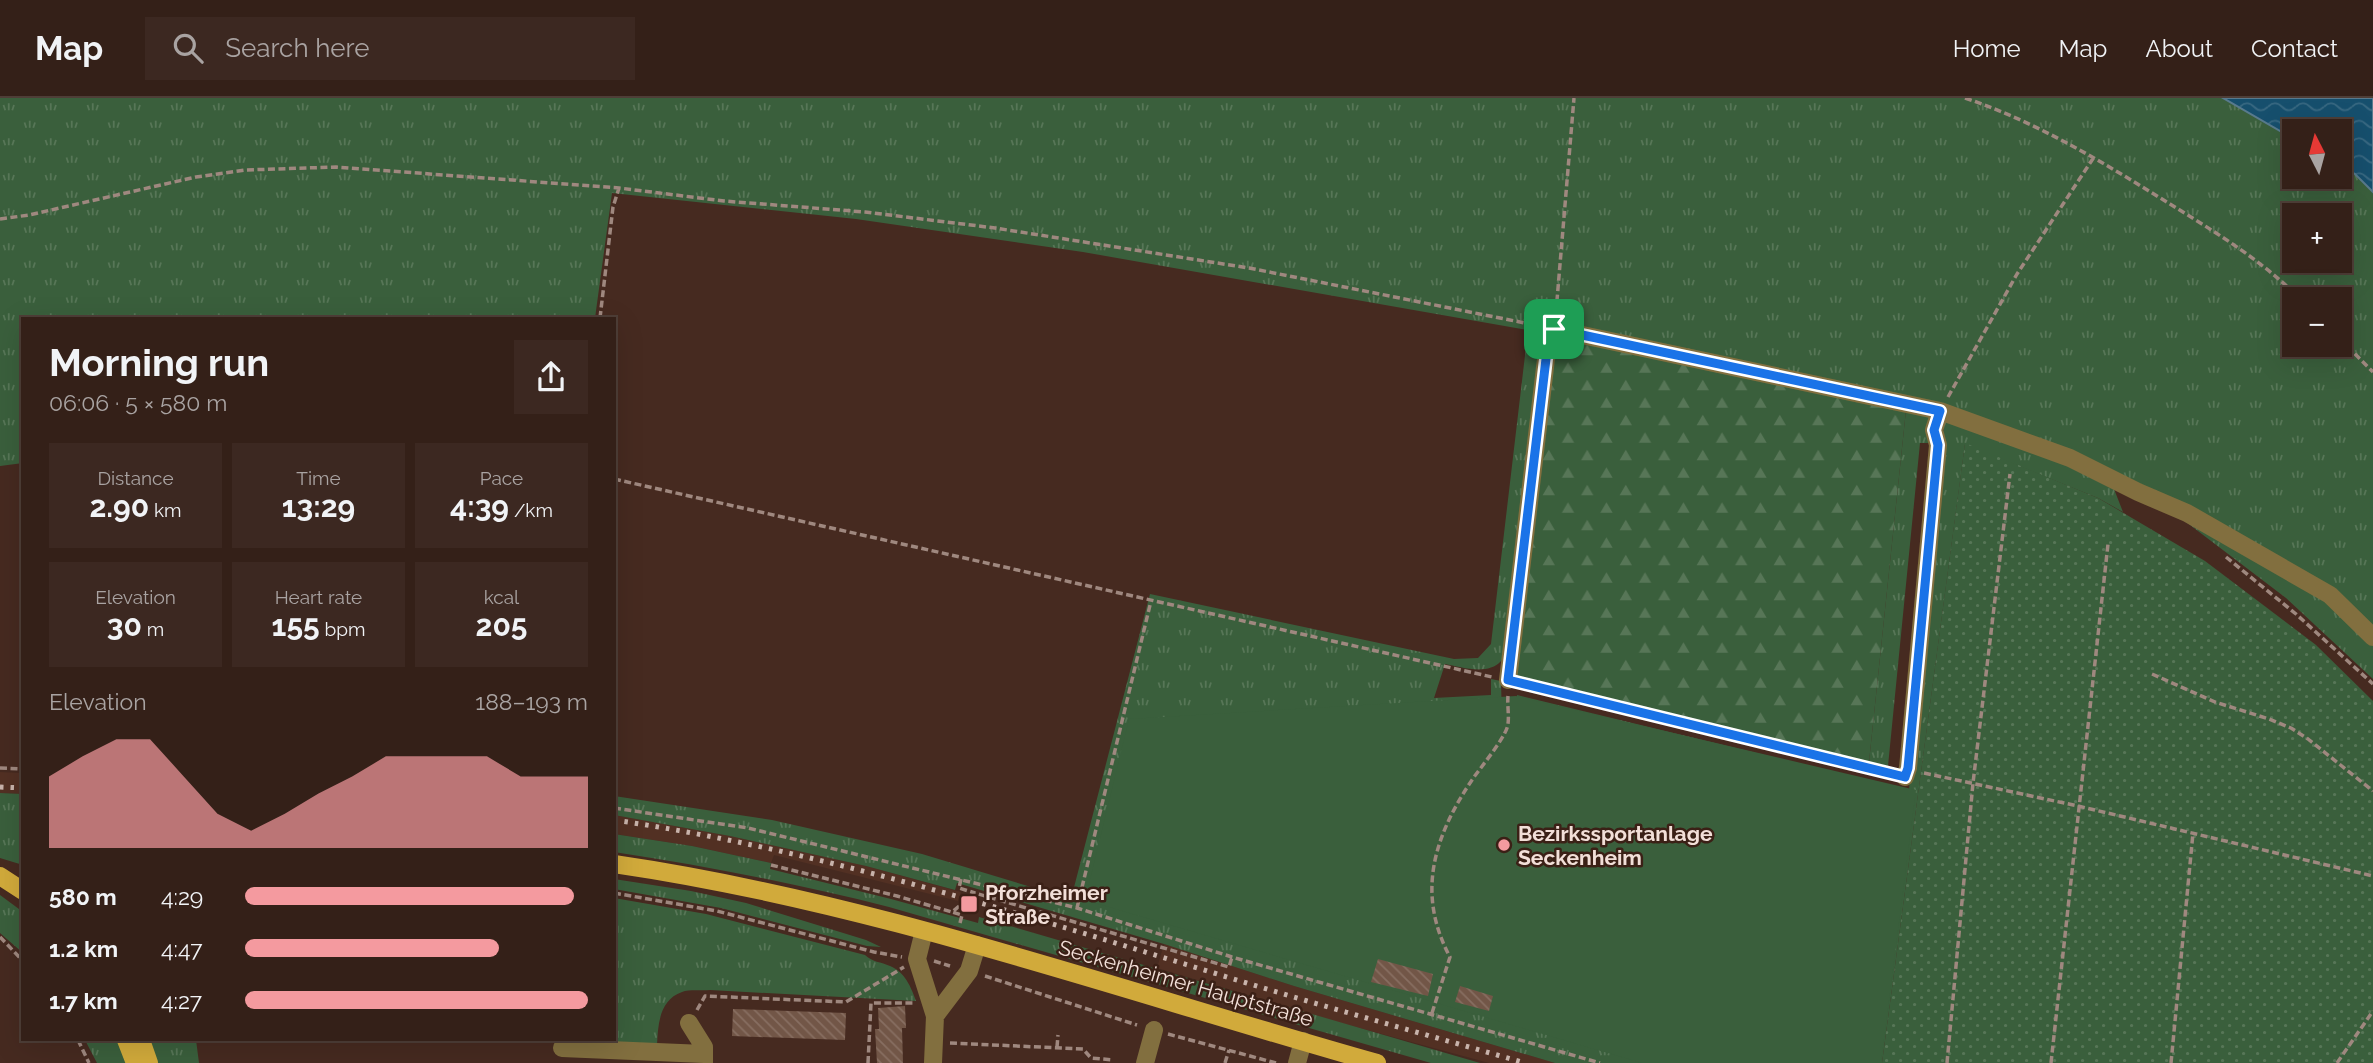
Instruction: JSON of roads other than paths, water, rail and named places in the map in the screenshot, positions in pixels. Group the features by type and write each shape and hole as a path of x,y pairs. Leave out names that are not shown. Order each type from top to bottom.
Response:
{"main road":[{"name":"Seckenheimer Hauptstraße","path":"616,864 786,894 924,930 1377,1063"},
{"path":"127,1041 135,1063"},
{"path":"141,1041 149,1063"}],"street":[{"path":"1508,680 1546,359 1554,329 1940,411 2070,458 2188,513 2330,595 2373,637"},
{"path":"1907,773 1938,445 1934,430 1940,411"},
{"path":"924,930 917,959 933,1009 933,1063"},
{"path":"933,1009 969,971 977,946"},
{"path":"562,1048 704,1059 704,1047 689,1023"},
{"path":"1145,1063 1154,1030"},
{"path":"1297,1063 1303,1041"}],"water":[{"path":"2223,98 2373,98 2373,192 2352,172 2352,119 2282,119 2282,132"}],"railway":[{"path":"0,787 21,788"},
{"path":"616,820 767,848 917,885 1525,1063"}],"place":[{"name":"Bezirkssportanlage Seckenheim","path":"1504,845"},
{"name":"Pforzheimer Straße","path":"969,904"}]}
